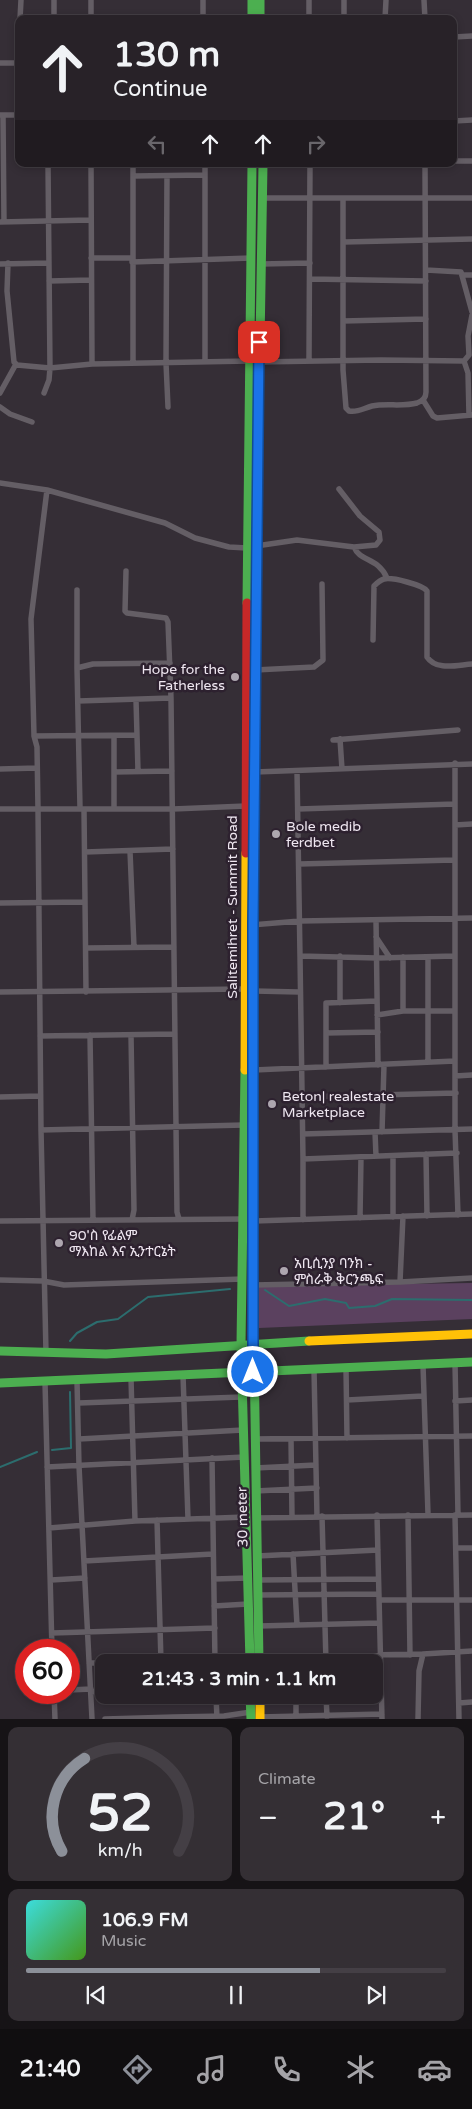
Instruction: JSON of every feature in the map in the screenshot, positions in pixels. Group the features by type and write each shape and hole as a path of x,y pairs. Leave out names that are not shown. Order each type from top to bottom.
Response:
{"main road":[{"path":"252,0 252,15"},
{"path":"260,0 260,15"},
{"path":"252,167 253,362"},
{"path":"253,362 261,264 263,167"},
{"name":"Salitemihret - Summit Road","path":"241,1344 243,1279 248,1220 244,1125 249,990 246,806 252,550 253,362"},
{"path":"249,925 256,670 252,550"},
{"path":"248,1220 254,1070 249,990"},
{"name":"30 meter","path":"248,1220 252,1232 254,1285 253,1372 258,1595 258,1626 255,1654"},
{"path":"0,1351 106,1354 253,1343 472,1334"},
{"path":"241,1344 242,1372"},
{"path":"0,1382 77,1381 472,1362"},
{"name":"30 meter","path":"242,1372 241,1397 248,1604 253,1654"},
{"path":"252,1704 256,1717"},
{"path":"256,1717 258,1704"}],"street":[{"path":"20,0 20,15"},
{"path":"54,0 54,15"},
{"path":"91,0 91,15"},
{"path":"203,0 203,15"},
{"path":"309,0 309,15"},
{"path":"344,0 344,15"},
{"path":"386,0 386,15"},
{"path":"424,0 424,15"},
{"path":"457,36 472,36"},
{"path":"0,63 15,63"},
{"path":"15,115 1,115 2,222 90,220"},
{"path":"457,121 472,120"},
{"path":"457,161 472,161"},
{"path":"44,393 49,380 50,368 48,167"},
{"path":"91,167 92,364"},
{"path":"133,167 134,363"},
{"path":"205,167 205,362"},
{"path":"309,360 310,167"},
{"path":"343,198 344,399 346,408 353,412 375,406 416,403 423,400 426,392 425,167"},
{"path":"133,176 205,175"},
{"path":"167,176 166,363 168,407"},
{"path":"263,198 472,198"},
{"path":"344,242 472,239"},
{"path":"91,258 167,261 252,258"},
{"path":"0,264 48,263"},
{"path":"261,264 310,263"},
{"path":"0,393 16,364 7,291 8,264"},
{"path":"426,270 459,271 463,275 472,314 468,336 469,354 464,361"},
{"path":"463,275 472,275"},
{"path":"310,279 426,281"},
{"path":"49,281 91,280"},
{"path":"343,321 426,319"},
{"path":"16,364 50,368 92,364 309,360 464,361"},
{"path":"423,400 433,416 437,418 471,415 468,373 464,361"},
{"path":"0,407 10,414 32,422"},
{"path":"0,483 47,490 166,523 195,538 229,547 252,550 297,540 354,547 376,545 380,540 379,532 360,516 339,488"},
{"path":"46,1353 40,1096 37,747 34,736 31,618 47,490"},
{"path":"354,547 356,553 382,567 387,578"},
{"path":"126,572 125,611 127,613 166,618 168,622 173,809 177,1212 179,1220"},
{"path":"372,640 374,586 382,579 387,578 425,588 427,597 427,657 431,663 437,666 472,664"},
{"path":"256,670 314,667 320,664 323,660 322,584"},
{"path":"77,590 78,736 85,852 86,992"},
{"path":"78,668 93,664 170,664"},
{"path":"78,700 171,698"},
{"path":"136,700 138,771"},
{"path":"333,740 458,730"},
{"path":"34,736 137,735"},
{"path":"114,736 114,809"},
{"path":"340,739 342,769"},
{"path":"254,772 455,763 472,764"},
{"path":"455,763 455,1130 458,1215"},
{"path":"0,769 37,768"},
{"path":"114,772 172,771"},
{"path":"297,771 303,1220"},
{"path":"298,809 455,804"},
{"path":"0,809 173,809 246,806"},
{"path":"455,824 472,824"},
{"path":"85,852 173,849"},
{"path":"130,851 134,947"},
{"path":"299,864 454,860"},
{"path":"0,903 84,902"},
{"path":"249,925 300,921 472,918"},
{"path":"376,920 377,1015 383,1095 376,1156"},
{"path":"376,937 390,958"},
{"path":"86,948 174,946"},
{"path":"300,956 390,958 455,956"},
{"path":"340,956 340,1003"},
{"path":"403,957 403,1011"},
{"path":"428,957 428,1062"},
{"path":"0,992 175,990 300,992"},
{"path":"326,1067 325,1005 328,1003 377,1002"},
{"path":"377,1015 403,1011 455,1011"},
{"path":"326,1033 378,1032"},
{"path":"40,1036 175,1034"},
{"path":"90,1035 93,1220"},
{"path":"131,1035 134,1210 132,1220"},
{"path":"254,1070 455,1061"},
{"path":"455,1076 472,1075"},
{"path":"301,1097 456,1093"},
{"path":"0,1097 40,1096"},
{"path":"41,1130 244,1125"},
{"path":"303,1134 472,1129"},
{"path":"303,1159 457,1153"},
{"path":"426,1154 427,1216"},
{"path":"393,1156 393,1217"},
{"path":"360,1157 360,1218"},
{"path":"0,1220 303,1220 472,1214"},
{"path":"400,1282 403,1216"},
{"path":"254,1285 400,1282 472,1278"},
{"path":"0,1280 44,1281 64,1285 243,1279"},
{"path":"455,1363 459,1719"},
{"path":"422,1365 428,1514"},
{"path":"346,1368 347,1438"},
{"path":"314,1369 316,1465 323,1552 326,1654"},
{"path":"183,1375 188,1519"},
{"path":"131,1378 135,1521"},
{"path":"77,1381 79,1466 92,1719"},
{"path":"45,1382 52,1639"},
{"path":"347,1400 423,1396"},
{"path":"79,1403 241,1397"},
{"path":"455,1401 472,1400"},
{"path":"79,1439 243,1430"},
{"path":"254,1439 472,1436"},
{"path":"291,1439 292,1517"},
{"path":"47,1467 244,1457"},
{"path":"212,1458 215,1654"},
{"path":"255,1468 316,1465"},
{"path":"255,1491 317,1488"},
{"path":"256,1518 408,1514 472,1515"},
{"path":"408,1514 410,1655"},
{"path":"376,1515 380,1654"},
{"path":"49,1528 135,1521 246,1517"},
{"path":"156,1520 161,1654"},
{"path":"456,1548 472,1548"},
{"path":"257,1556 378,1550"},
{"path":"84,1561 213,1554"},
{"path":"293,1554 296,1625"},
{"path":"51,1580 85,1578"},
{"path":"214,1580 248,1578"},
{"path":"257,1580 378,1579"},
{"path":"258,1595 324,1595 472,1600"},
{"path":"214,1606 248,1604"},
{"path":"258,1626 379,1623"},
{"path":"52,1633 214,1628"},
{"path":"383,1655 472,1651"},
{"path":"418,1719 419,1671 423,1654"},
{"path":"89,1663 95,1663"},
{"path":"80,1690 95,1690"},
{"path":"459,1703 472,1702"},
{"path":"54,1704 55,1719"},
{"path":"216,1704 216,1718"},
{"path":"296,1704 296,1718"},
{"path":"326,1704 327,1717"},
{"path":"105,1719 382,1716"}],"shaded area":[{"path":"472,1283 472,1319 259,1328 258,1286"}],"waterway":[{"path":"70,1341 77,1333 97,1322 118,1319 148,1297 230,1289"},
{"path":"265,1290 289,1306 325,1299 346,1303 349,1308 375,1306 392,1299 472,1300"},
{"path":"52,1450 71,1448 70,1392"},
{"path":"0,1467 37,1452"}],"traffic: fast":[{"path":"252,0 252,15"},
{"path":"260,0 260,15"},
{"path":"247,603 252,167"},
{"path":"257,522 263,167"},
{"path":"254,974 252,1231 259,1654"},
{"path":"245,1070 241,1344 250,1654"},
{"path":"0,1351 106,1354 309,1341"},
{"path":"0,1383 472,1362"},
{"path":"250,1704 251,1719"}],"traffic: slow":[{"path":"254,861 257,522"},
{"path":"245,1070 246,853"},
{"path":"309,1341 472,1334"},
{"path":"260,1704 260,1719"}],"traffic: jam":[{"path":"246,853 247,603"},
{"path":"254,861 254,974"}],"place":[{"name":"Hope for the Fatherless","path":"235,677"},
{"name":"Bole medib ferdbet","path":"276,834"},
{"name":"Beton| realestate Marketplace","path":"272,1104"},
{"name":"90'ስ የፊልም ማእከል እና ኢንተርኔት","path":"59,1243"},
{"name":"አቢሲንያ ባንክ - ምስራቅ ቅርንጫፍ","path":"284,1271"}],"route":[{"path":"253,1372 253,924 259,342"}]}
